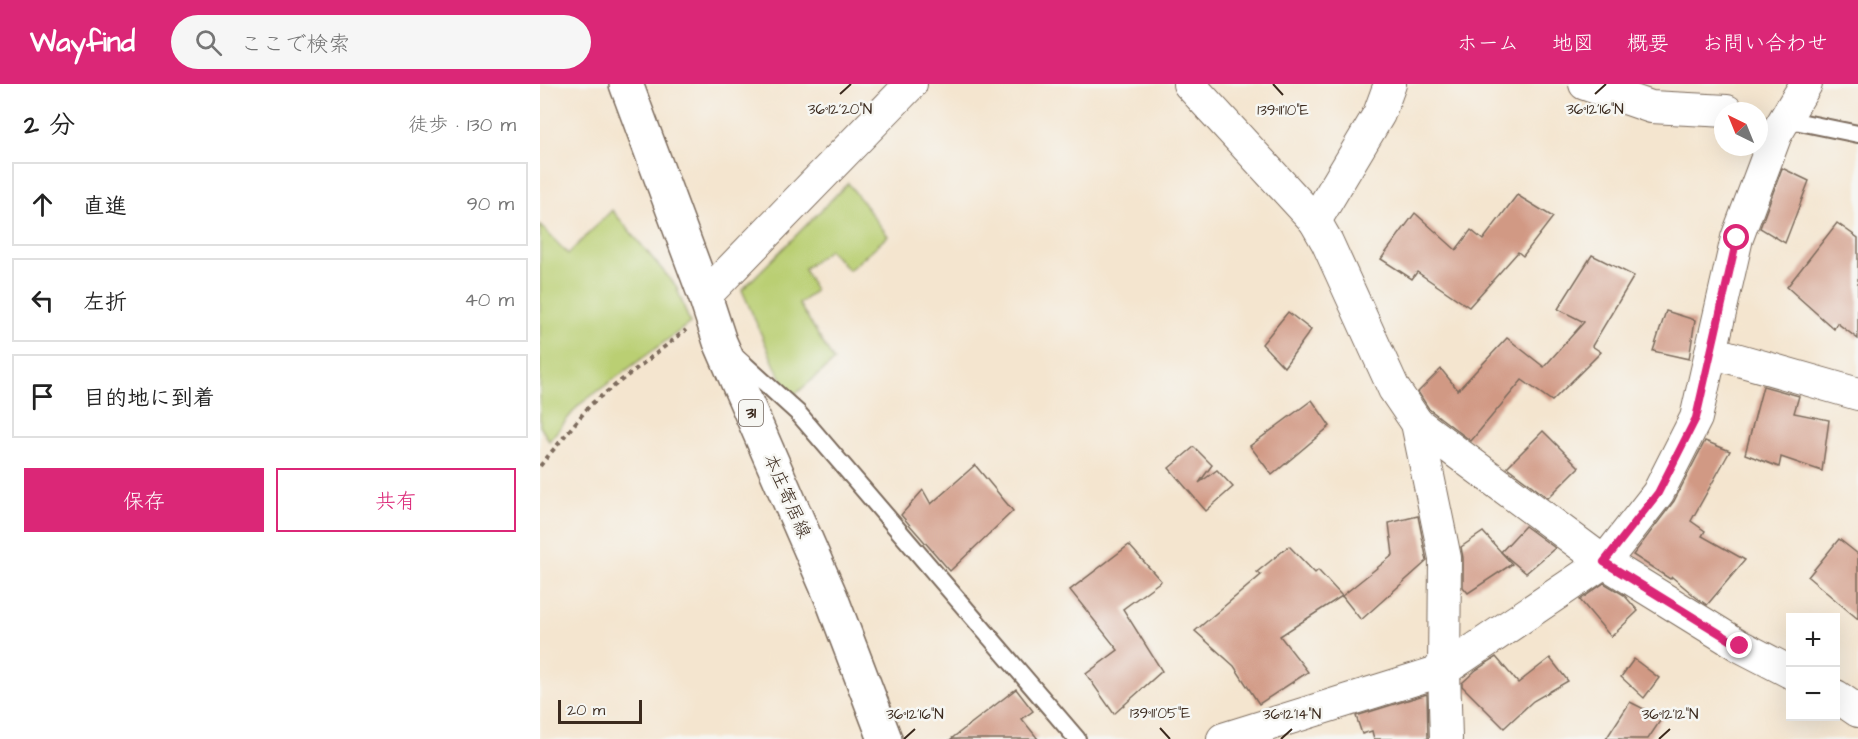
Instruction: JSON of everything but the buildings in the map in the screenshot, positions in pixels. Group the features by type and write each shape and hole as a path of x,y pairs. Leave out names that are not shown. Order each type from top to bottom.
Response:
{"main road":[{"name":"本庄寄居線","path":"626,84 720,342 831,597 885,739"}],"street":[{"path":"707,304 911,84"},
{"path":"1189,84 1315,221 1327,242 1394,389 1417,423 1604,562 1740,646 1786,669"},
{"path":"1315,221 1379,114 1390,84"},
{"path":"1585,84 1651,107 1714,110"},
{"path":"1223,739 1444,670 1604,562 1658,493 1696,418 1737,238 1776,134 1772,117 1806,84"},
{"path":"1712,352 1858,394"},
{"path":"1417,423 1445,558 1446,739"},
{"path":"1840,699 1858,711"}],"lane":[{"path":"1772,117 1858,134"},
{"path":"720,342 798,413 1077,739"}],"path":[{"path":"540,466 591,404 707,304"}],"green space":[{"path":"848,183 888,236 849,270 829,250 804,269 815,291 799,304 834,361 792,397 775,366 742,290"},
{"path":"612,210 676,286 690,323 579,405 549,441 540,426 540,225 568,254"}],"route":[{"path":"1737,238 1696,418 1658,493 1604,562 1740,646"}]}
